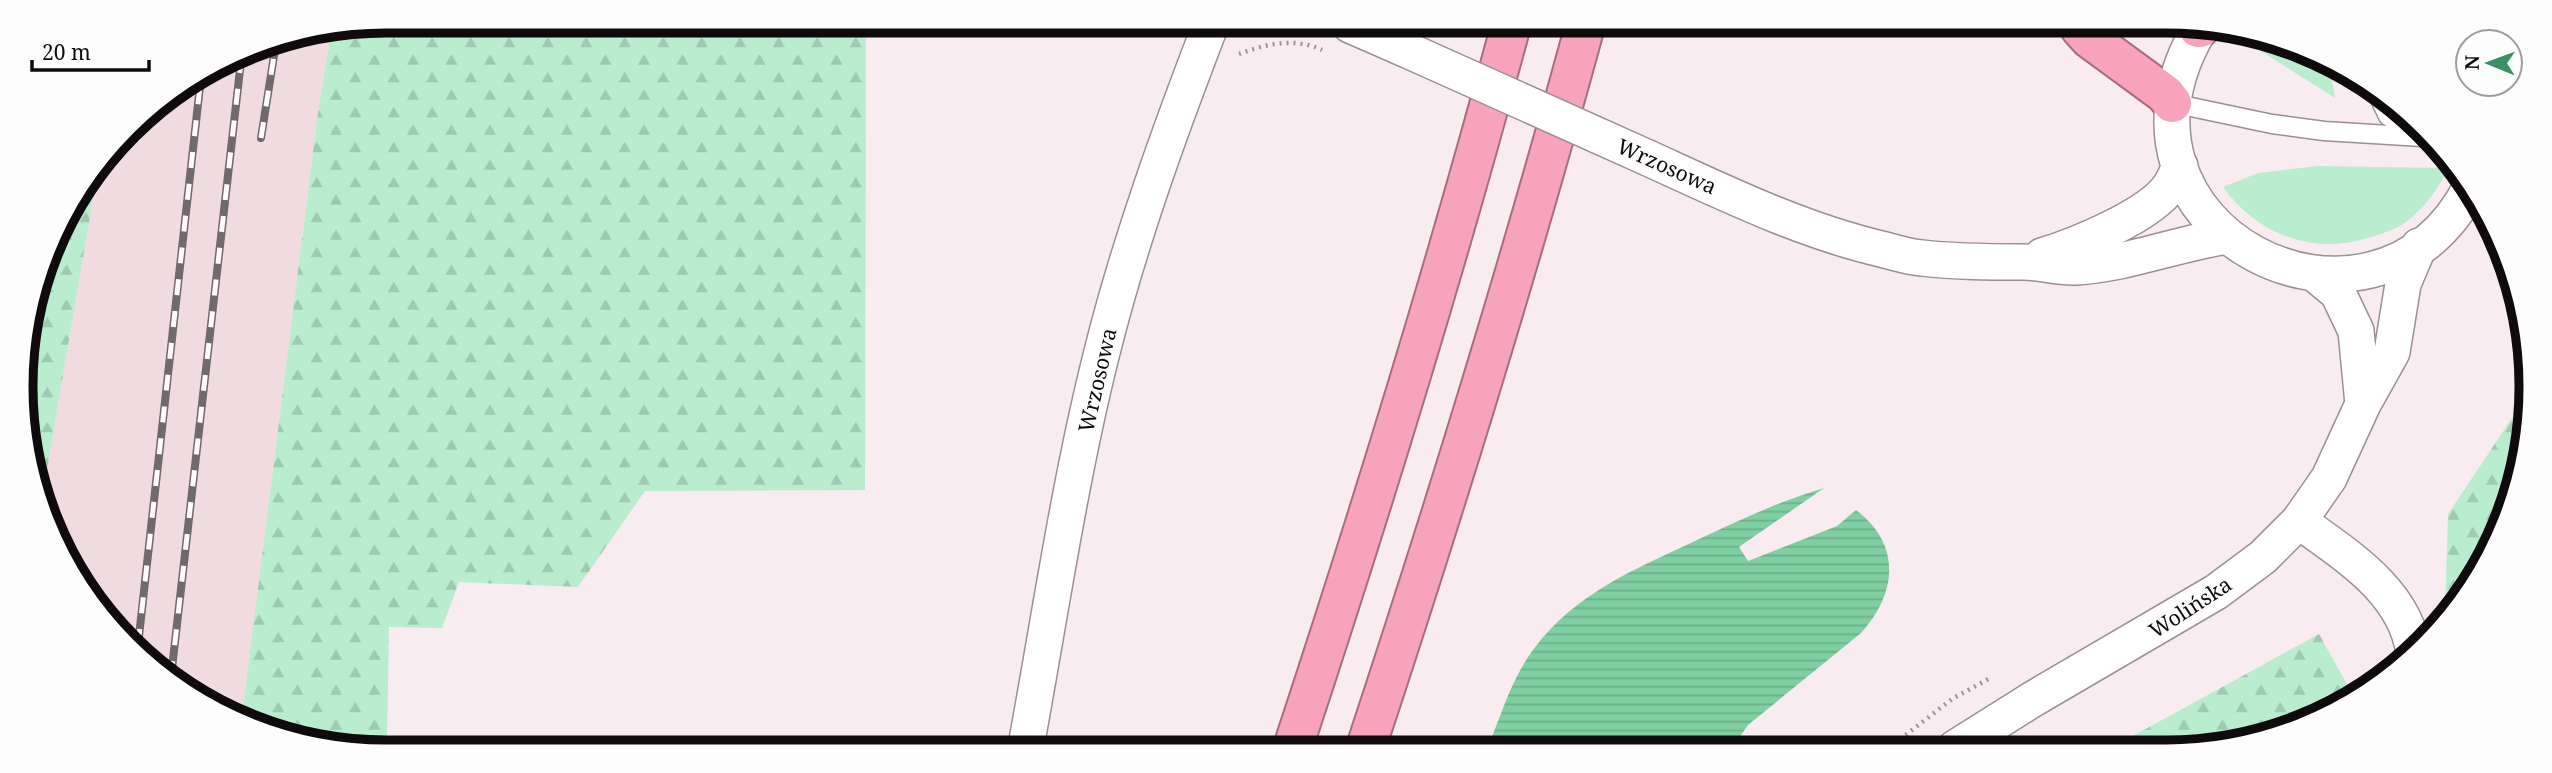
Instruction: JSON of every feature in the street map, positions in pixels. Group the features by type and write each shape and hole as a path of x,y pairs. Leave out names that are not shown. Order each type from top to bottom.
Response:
{"highway":[{"path":"1295,740 1362,536 1479,146 1509,33"},
{"path":"1368,740 1428,562 1512,287 1583,33"},
{"path":"2085,33 2165,94 2172,103"}],"street":[{"name":"Wrzosowa","path":"1368,33 1757,206 1857,243 1920,258 2075,267 2138,257 2227,236"},
{"name":"Wrzosowa","path":"1027,740 1062,544 1100,356 1147,202 1207,34"},
{"path":"2197,35 2180,68 2172,103 2174,143 2180,166 2196,201 2227,236 2246,251 2268,262 2315,274 2348,273 2381,266 2419,246 2455,212 2464,198"},
{"name":"Wrzosowa","path":"2011,262 2078,245 2120,223 2169,188 2180,166"},
{"name":"Wolińska","path":"1968,740 2216,592 2263,557 2299,521 2329,478 2363,404 2392,352 2403,284 2419,246"},
{"path":"2315,274 2338,292 2356,331 2363,404"},
{"path":"2299,521 2372,576 2391,599 2411,640"}],"lane":[{"path":"2172,103 2272,124 2323,131 2413,136"},
{"path":"2385,109 2388,116 2400,123"}],"path":[{"path":"1207,34 1232,57 1274,44 1294,43 1325,51"},
{"path":"1899,740 1952,699 1996,675"}],"shaded area":[{"path":"330,38 318,112 243,709 171,667 137,636 106,602 70,543 45,479 95,187 137,137 171,106 190,93 251,60 295,45"},
{"path":"1824,488 1739,547 1748,561 1837,526 1856,510 1881,538 1889,570 1887,586 1882,602 1861,633 1748,725 1738,740 1491,740 1519,672 1549,630 1567,613 1586,598 1628,573 1775,505"}],"green space":[{"path":"386,33 866,33 865,490 645,491 578,587 459,582 442,628 389,627 387,740 318,733 295,728 243,709 318,112 330,38 340,36"},
{"path":"2249,43 2301,60 2331,75 2335,98"},
{"path":"2317,166 2443,168 2447,172 2419,211 2398,227 2371,237 2329,244 2289,237 2270,229 2237,204 2223,187 2258,173"},
{"path":"95,187 45,479 34,410 36,340 45,295 60,251"},
{"path":"2518,409 2507,478 2492,522 2471,563 2445,603 2448,514"},
{"path":"2319,634 2349,688 2301,713 2257,728 2212,737 2125,740"}],"railway":[{"path":"261,138 275,51"},
{"path":"172,668 241,65"},
{"path":"139,638 200,87"}]}
